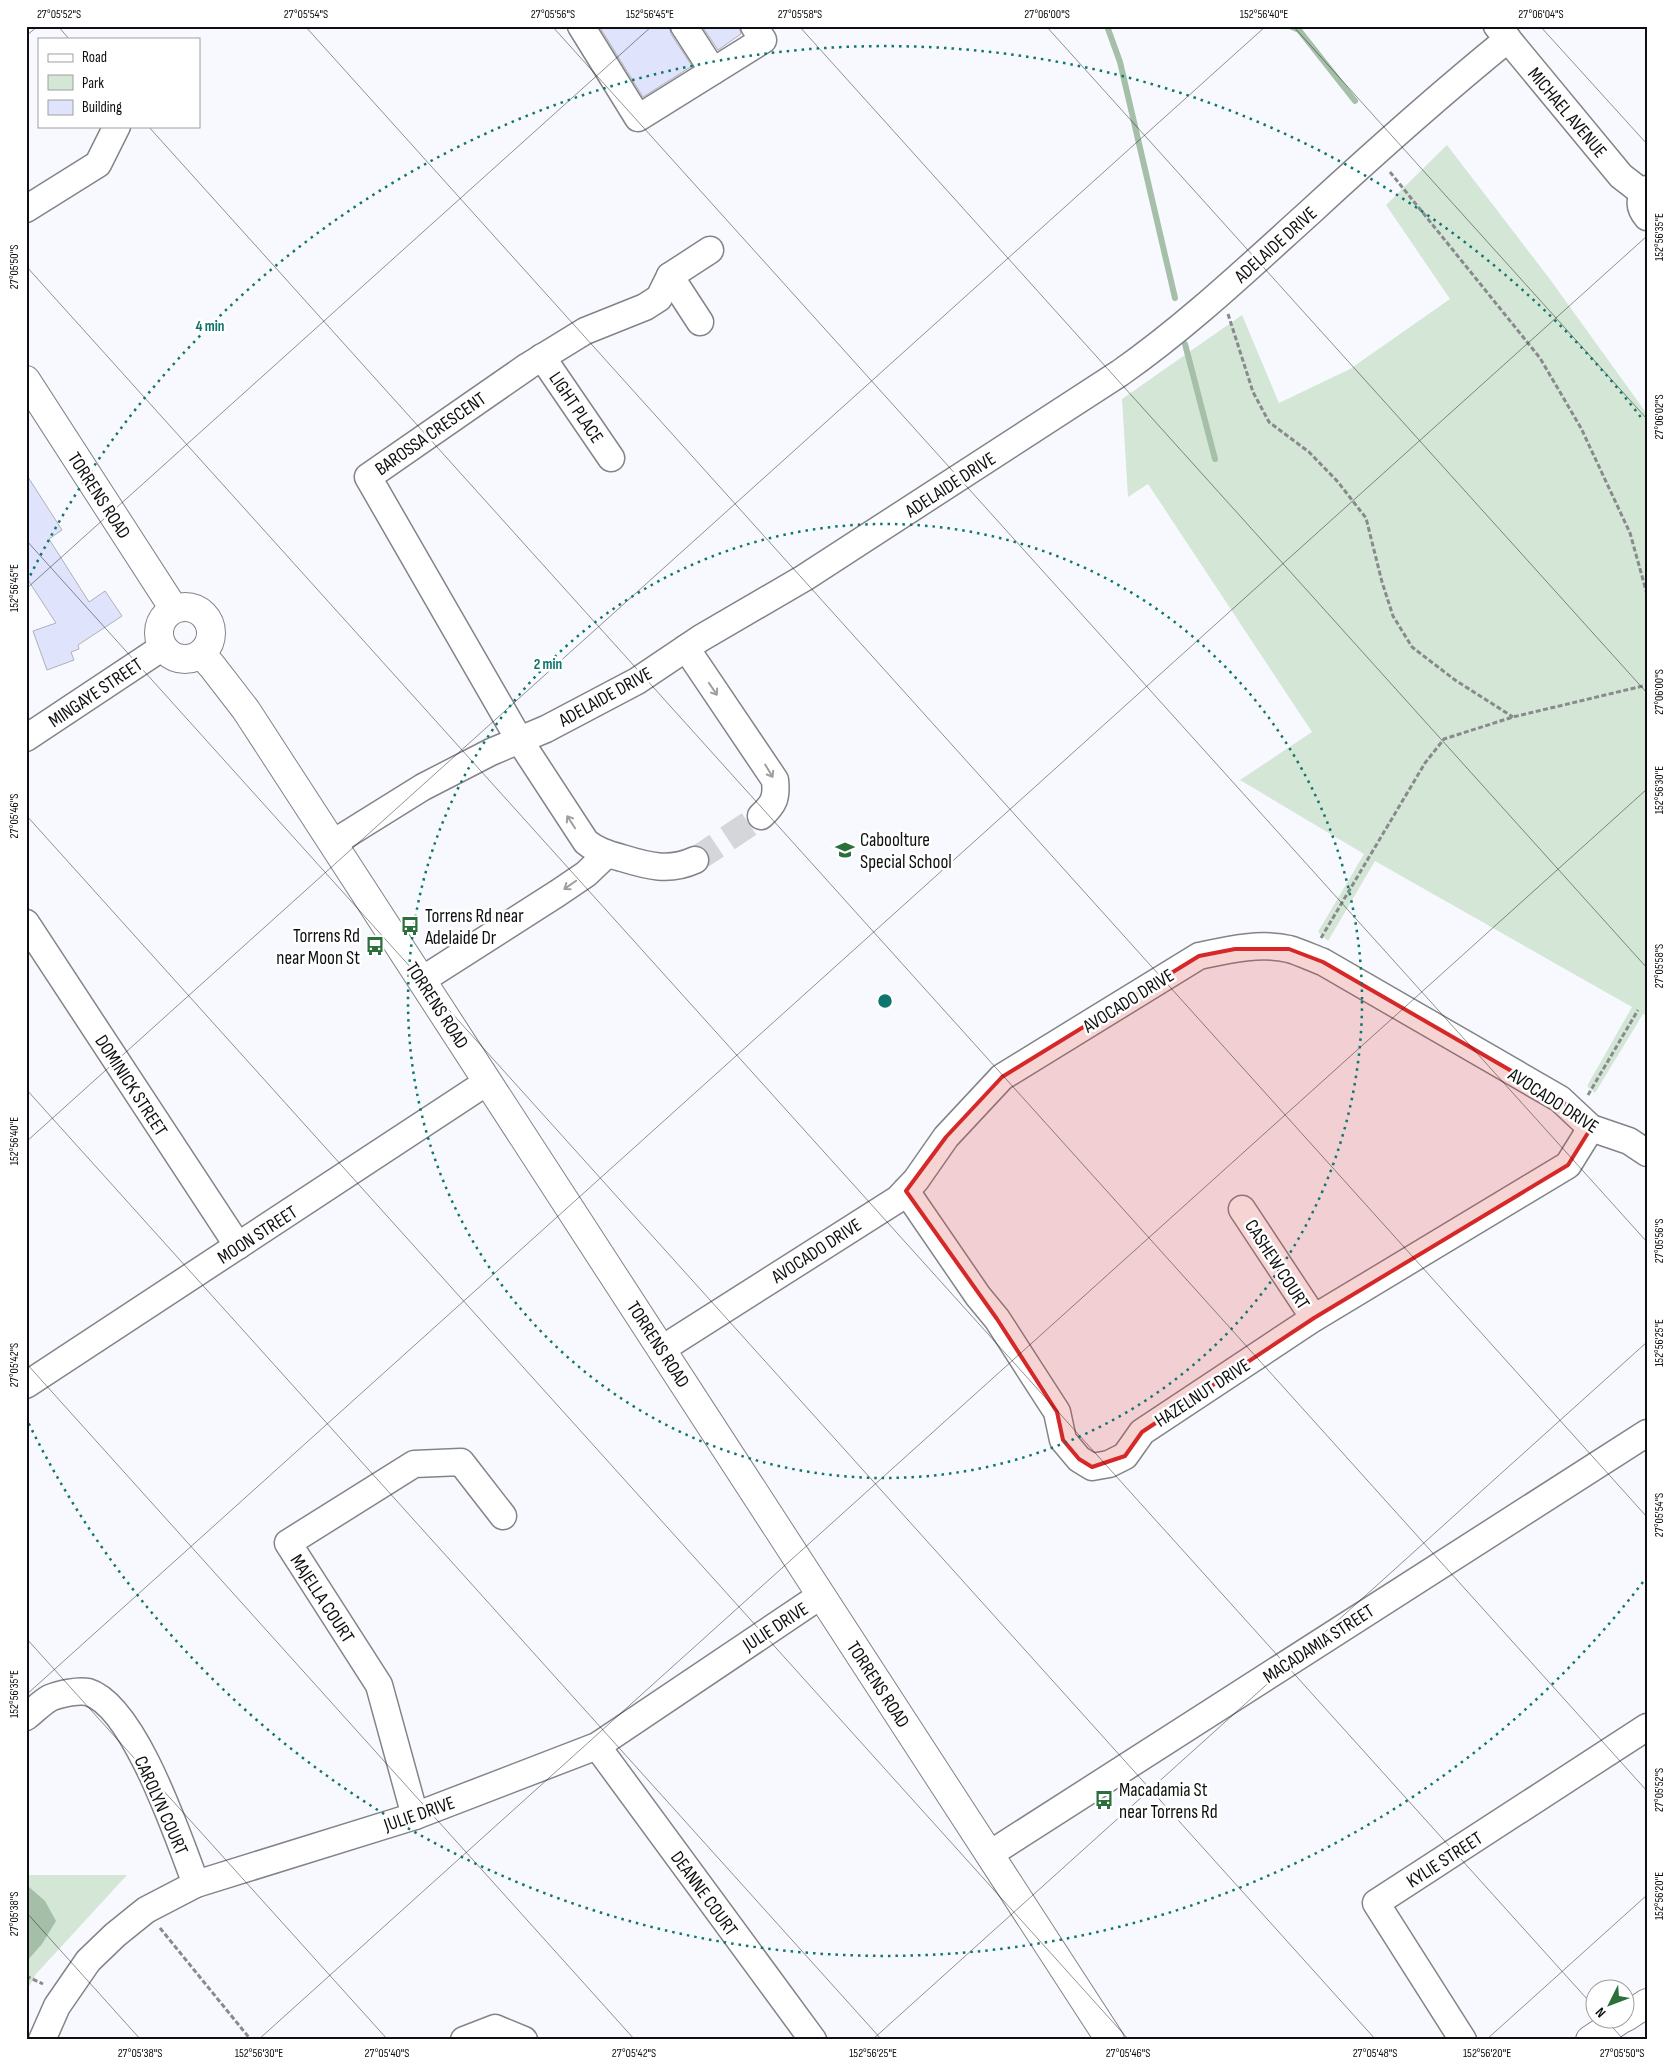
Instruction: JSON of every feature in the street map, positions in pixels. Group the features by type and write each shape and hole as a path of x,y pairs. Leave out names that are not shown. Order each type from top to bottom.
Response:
{"main road":[{"name":"TORRENS ROAD","path":"26,380 174,609"},
{"path":"191,608 205,616 210,624 210,640 201,654 193,658 176,658 163,647 159,638 161,622 174,609 191,608"},
{"name":"TORRENS ROAD","path":"201,654 246,710 1110,2040"},
{"path":"1636,2010 1647,2003"},
{"path":"1590,2040 1609,2028"}],"street":[{"path":"581,26 638,118 763,40 754,26"},
{"path":"684,26 713,71"},
{"name":"MICHAEL AVENUE","path":"1503,33 1621,176 1645,200"},
{"name":"ADELAIDE DRIVE","path":"332,843 423,787 491,752 520,741 637,681 752,607 804,578 1145,356 1212,301 1503,33"},
{"path":"26,209 98,164 116,128"},
{"name":"BAROSSA CRESCENT","path":"520,741 368,477 542,357 585,331 645,307 659,298 670,276 710,250"},
{"path":"670,276 700,322"},
{"name":"LIGHT PLACE","path":"542,357 611,458"},
{"name":"MINGAYE STREET","path":"26,738 163,647"},
{"path":"686,648 775,780 776,794 774,802 761,816"},
{"path":"520,741 576,830 594,849 646,866 663,868 682,866 695,860"},
{"path":"422,980 586,874 606,854"},
{"name":"DOMINICK STREET","path":"26,923 238,1246"},
{"name":"AVOCADO DRIVE","path":"662,1349 906,1192 946,1137 1002,1077 1199,956 1235,949 1269,947 1289,949 1323,962 1560,1099 1592,1128 1629,1142 1647,1153"},
{"name":"MOON STREET","path":"26,1385 487,1082"},
{"name":"HAZELNUT DRIVE","path":"906,1192 978,1296 997,1319 1057,1412 1063,1440 1078,1459 1092,1467 1109,1464 1126,1456 1142,1432 1314,1318 1568,1165 1592,1128"},
{"name":"CASHEW COURT","path":"1242,1209 1314,1318"},
{"name":"MACADAMIA STREET","path":"990,1854 1647,1433"},
{"name":"MAJELLA COURT","path":"415,1816 379,1685 288,1543 414,1464 461,1462 503,1516"},
{"name":"JULIE DRIVE","path":"42,2040 57,2006 88,1962 115,1934 146,1910 196,1884 415,1816 598,1746 820,1596"},
{"name":"CAROLYN COURT","path":"26,1717 50,1698 75,1692 88,1692 106,1703 125,1727 152,1772 196,1884"},
{"name":"KYLIE STREET","path":"1463,2040 1376,1903 1647,1727"},
{"name":"DEANNE COURT","path":"598,1746 813,2040"},
{"path":"464,2040 495,2028 524,2040"}],"path":[{"path":"1390,172 1540,358 1581,428 1630,533 1647,594"},
{"path":"1225,306 1253,392 1269,422 1309,452 1338,482 1366,518 1382,582 1393,616 1412,647 1455,680 1513,717"},
{"path":"1320,941 1425,763 1444,739 1513,717 1647,685"},
{"path":"1587,1096 1638,1010"},
{"path":"146,1910 251,2040"},
{"path":"26,1976 43,1984"}],"highlighted area":[{"path":"1235,949 1289,949 1323,962 1560,1099 1591,1128 1568,1165 1314,1318 1142,1432 1125,1456 1092,1467 1079,1459 1063,1440 1057,1412 997,1319 906,1191 946,1137 1002,1077 1199,956"}],"green space":[{"path":"1447,145 1549,278 1647,414 1647,1016 1643,1014 1595,1093 1587,1086 1632,1007 1375,861 1328,941 1318,932 1364,854 1240,780 1312,732 1148,484 1128,497 1122,399 1242,315 1279,403 1350,369 1450,299 1386,205"},
{"path":"26,1875 127,1875 36,1974 26,1992"},
{"path":"26,1886 45,1901 56,1921 42,1944 26,1962"}],"building":[{"path":"599,26 669,26 671,34 692,66 643,97"},
{"path":"702,26 739,26 741,34 718,50"},
{"path":"26,474 62,530 49,539 89,602 105,591 122,616 78,645 79,649 71,652 74,660 47,670 33,631 56,623 26,577"}],"waterway":[{"path":"1107,26 1120,62 1175,298"},
{"path":"1290,26 1299,30 1355,101"},
{"path":"1185,344 1215,459"}],"tunnel":[{"path":"695,860 761,816"}],"place":[{"name":"Caboolture Special School","path":"845,850"},
{"name":"Torrens Rd near Adelaide Dr","path":"410,926"},
{"name":"Torrens Rd near Moon St","path":"375,946"},
{"name":"Macadamia St near Torrens Rd","path":"1104,1800"}]}
